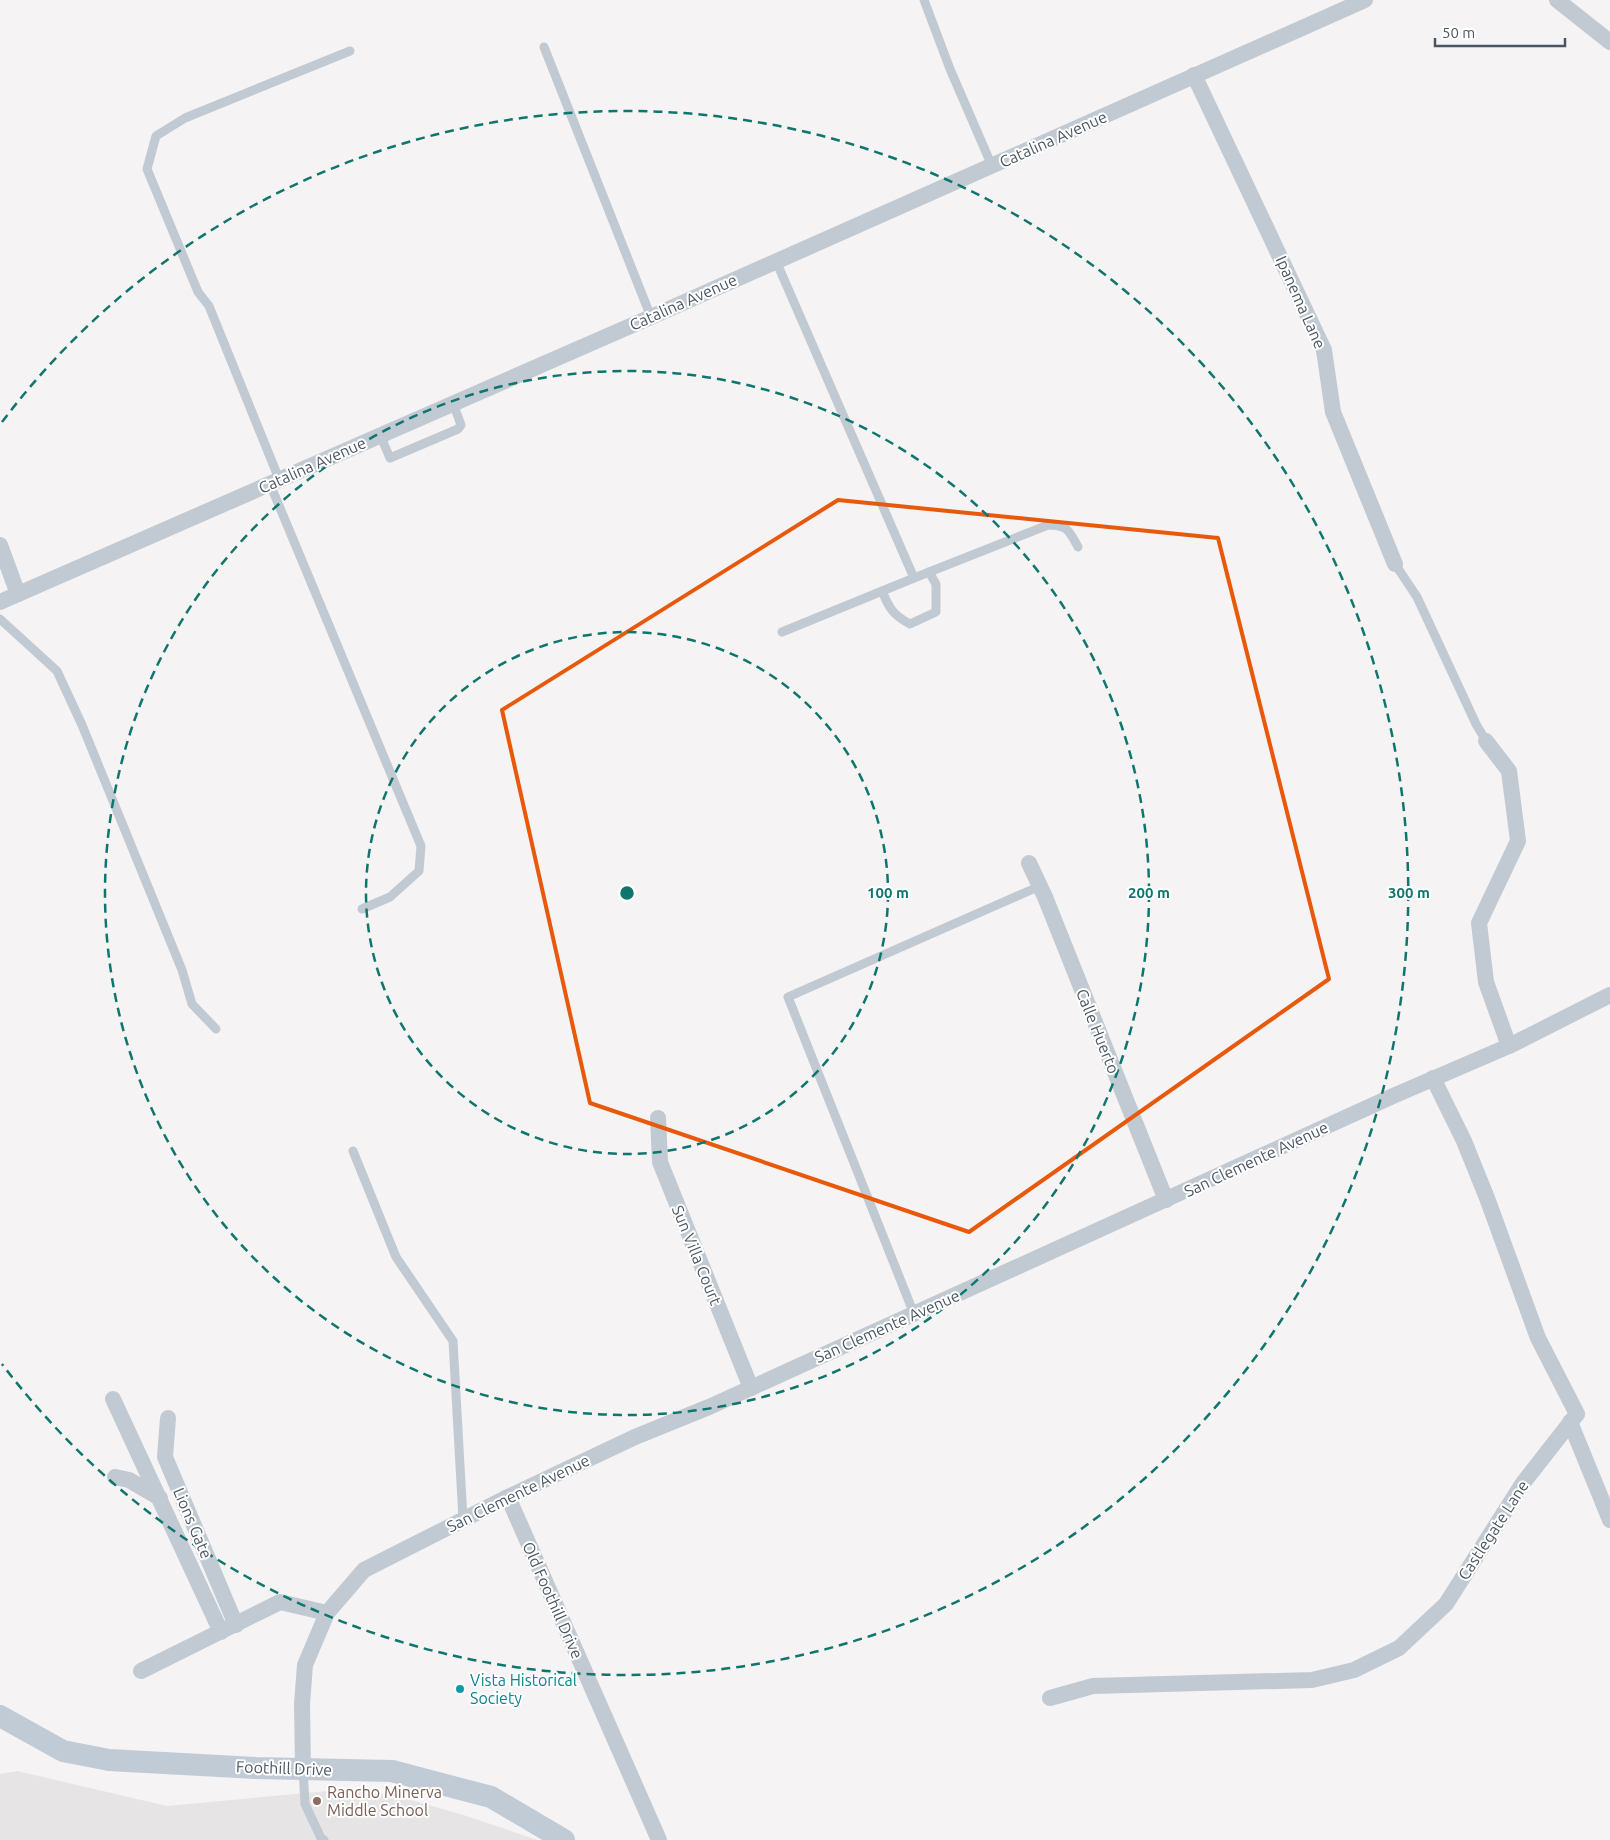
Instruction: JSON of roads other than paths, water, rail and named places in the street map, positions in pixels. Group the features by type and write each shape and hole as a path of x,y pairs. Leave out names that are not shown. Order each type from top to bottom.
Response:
{"main road":[{"name":"Foothill Drive","path":"0,1716 63,1752 109,1760 256,1768 392,1771 491,1797 564,1840"}],"street":[{"name":"Catalina Avenue","path":"0,602 1365,0"},
{"path":"1557,0 1610,42"},
{"name":"Ipanema Lane","path":"1194,76 1324,350 1333,412 1395,564"},
{"path":"0,545 18,594"},
{"path":"1486,741 1509,771 1518,841 1479,923 1486,982 1509,1046"},
{"name":"Calle Huerto","path":"1029,863 1040,886 1166,1200"},
{"name":"San Clemente Avenue","path":"303,1769 302,1704 305,1666 327,1613 364,1570 463,1519 635,1437 751,1388 1434,1078 1509,1046 1610,996"},
{"path":"1434,1078 1464,1141 1484,1190 1538,1338 1577,1414 1570,1422 1610,1520"},
{"name":"Sun Villa Court","path":"658,1118 660,1162 751,1388"},
{"path":"113,1399 221,1632"},
{"name":"Lions Gate","path":"168,1418 165,1457 236,1625"},
{"name":"Castlegate Lane","path":"1050,1698 1093,1686 1312,1680 1354,1670 1399,1648 1446,1604 1523,1483 1570,1422"},
{"path":"115,1477 130,1480 160,1498"},
{"name":"Old Foothill Drive","path":"508,1497 659,1840"},
{"path":"141,1671 280,1602 327,1613"}],"lane":[{"path":"924,0 950,69 992,166"},
{"path":"544,46 652,316"},
{"path":"350,51 185,118 156,136 147,170 198,292 209,306 274,482 420,846 419,871 390,897 362,909"},
{"path":"776,261 914,578"},
{"path":"380,435 390,458 458,429 461,425 453,403"},
{"path":"782,632 1048,525 1059,525 1068,529 1078,546"},
{"path":"1395,564 1417,597 1476,724 1486,741"},
{"path":"882,591 889,610 901,620 910,624 936,612 936,584 929,572"},
{"path":"0,619 57,671 82,725 182,970 192,1004 216,1029"},
{"path":"914,1314 788,997 1040,886"},
{"path":"353,1151 396,1257 453,1341 463,1519"},
{"path":"303,1769 305,1804 321,1838 324,1840"}],"place":[{"name":"Vista Historical Society","path":"460,1689"},
{"name":"Rancho Minerva Middle School","path":"317,1801"}]}
